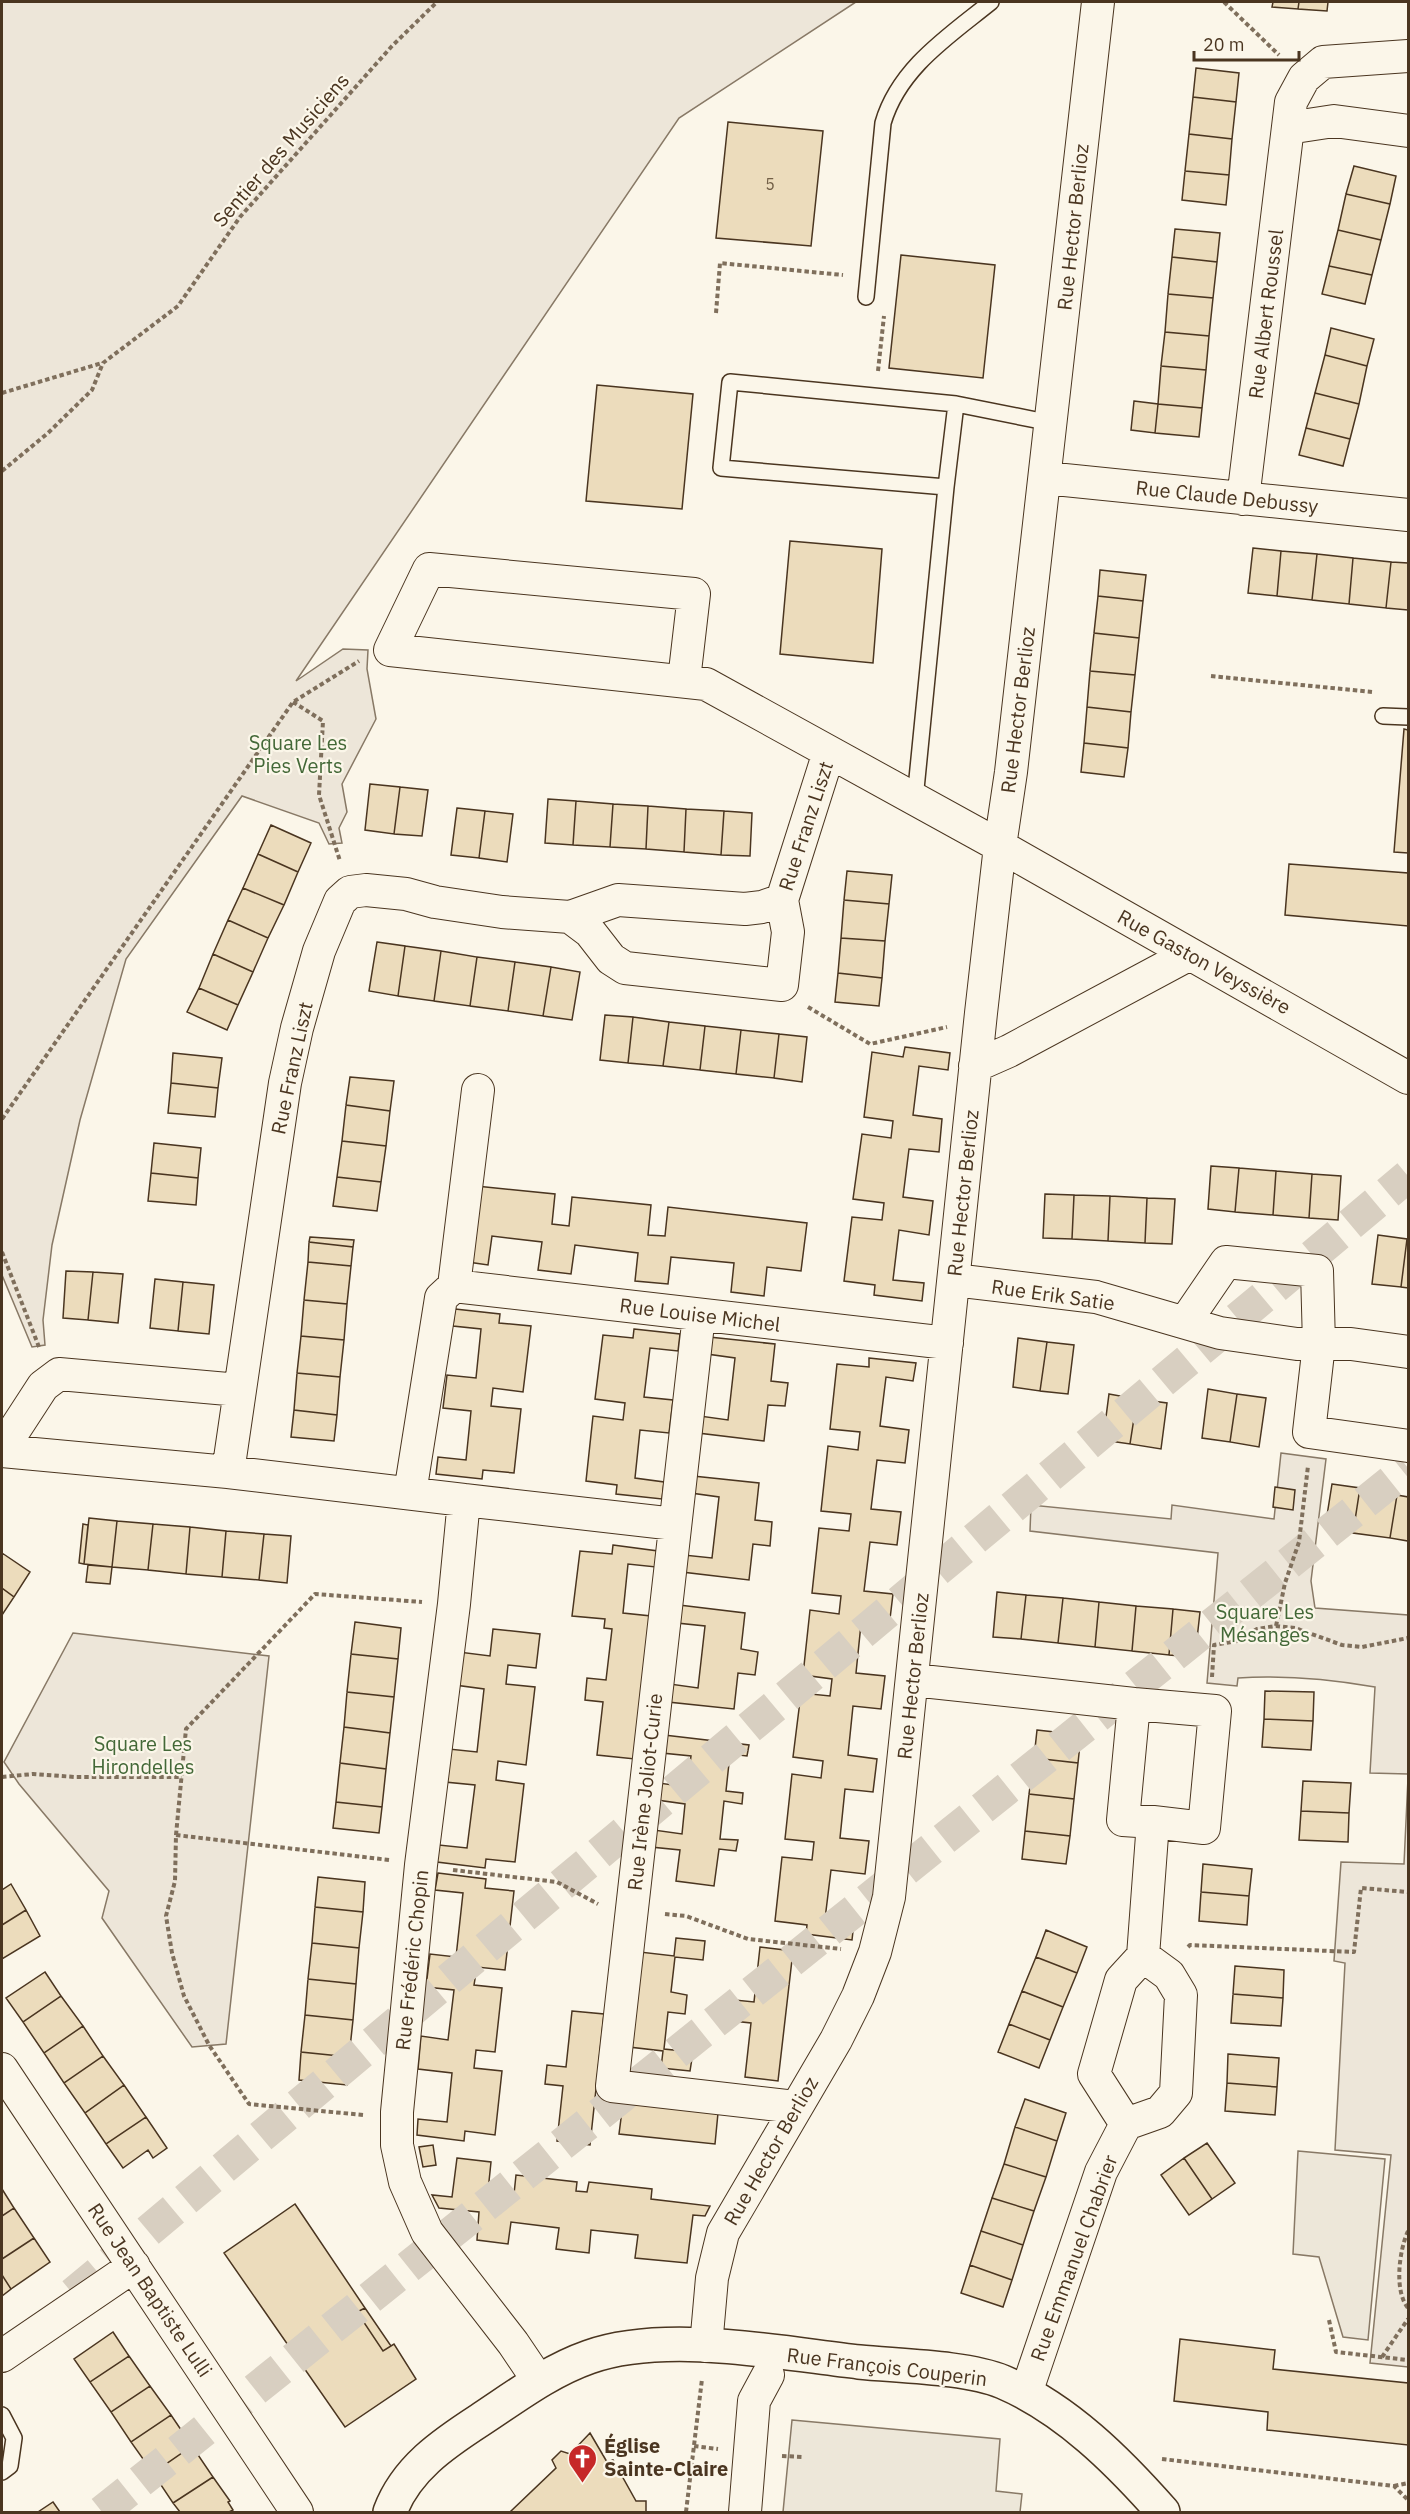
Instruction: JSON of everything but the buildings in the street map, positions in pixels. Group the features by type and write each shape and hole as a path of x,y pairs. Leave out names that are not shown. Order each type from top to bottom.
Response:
{"street":[{"name":"Rue Hector Berlioz","path":"706,2346 712,2278 723,2233 836,2040 858,1996 875,1952 889,1897 975,1066 1045,478 1098,2"},
{"name":"Rue Albert Roussel","path":"1243,499 1291,102 1304,78 1323,62 1408,56"},
{"path":"1288,128 1334,121 1408,131"},
{"name":"Rue Claude Debussy","path":"1045,478 1408,515"},
{"path":"390,650 429,569 694,594 684,681"},
{"name":"Rue Gaston Veyssière","path":"390,650 706,684 1000,846 1408,1078"},
{"name":"Rue Franz Liszt","path":"570,917 590,932 611,959 625,968 782,985 788,932 782,900 829,752"},
{"name":"Rue Franz Liszt","path":"228,1472 285,1083 297,1028 319,951 340,901 350,892 376,891 502,912 570,917 618,900 746,909 762,907 782,900"},
{"path":"975,1066 1009,1051 1190,954"},
{"path":"410,1493 441,1298 454,1286 478,1090"},
{"path":"1185,1322 1226,1262 1317,1271 1318,1344 1309,1432 1408,1446"},
{"name":"Rue Erik Satie","path":"954,1280 1096,1297 1220,1333 1297,1344 1351,1344 1408,1352"},
{"name":"Rue Louise Michel","path":"454,1286 947,1342"},
{"name":"Rue Irène Joliot-Curie","path":"699,1315 612,2086 795,2107"},
{"path":"239,1390 58,1374 50,1378 43,1386 2,1450 228,1472 675,1524"},
{"name":"Rue Frédéric Chopin","path":"464,1500 454,1604 421,1865 397,2112 397,2145 405,2182 427,2232 513,2343 538,2380"},
{"path":"913,1680 1215,1711 1204,1828 1123,1820 1134,1704"},
{"path":"1143,1956 1169,1975 1181,1995 1176,2093 1160,2112 1126,2124 1094,2074 1121,1980 1143,1956 1153,1822"},
{"name":"Rue Jean Baptiste Lulli","path":"2,2069 297,2512"},
{"name":"Rue Emmanuel Chabrier","path":"1026,2393 1101,2172 1126,2124"},
{"path":"2,2356 134,2266"},
{"name":"Rue François Couperin","path":"390,2512 404,2484 417,2468 450,2440 538,2380 590,2356 626,2348 663,2344 706,2346 964,2373 1000,2381 1026,2393 1070,2422 1126,2470 1163,2512"},
{"path":"745,2512 754,2401 768,2375"}],"lane":[{"path":"866,297 883,123 887,108 908,73 991,2"},
{"path":"946,487 721,468 730,382 956,404 1051,423"},
{"path":"915,799 956,404"},
{"path":"1383,716 1408,717"},
{"path":"2,2415 14,2438 10,2466 2,2472"}],"path":[{"name":"Sentier des Musiciens","path":"2,471 48,433 92,390 103,363 178,306 240,217 392,45 437,2"},
{"path":"1224,2 1304,78"},
{"path":"716,313 720,262 868,278"},
{"path":"880,359 884,320"},
{"path":"2,393 103,363"},
{"path":"2,1119 293,702 368,656 390,650"},
{"path":"1211,676 1374,693"},
{"path":"293,702 323,721 319,795 350,892"},
{"path":"806,1006 870,1044 957,1025"},
{"path":"2,1252 50,1378"},
{"path":"1276,1626 1285,1583 1299,1542 1309,1456"},
{"path":"397,2112 354,2115 249,2104 209,2045 184,1996 171,1953 166,1916 175,1881 176,1835 186,1729 315,1594 454,1604"},
{"path":"1210,1711 1214,1645 1237,1641 1257,1629 1276,1626 1295,1628 1342,1646 1362,1647 1408,1638"},
{"path":"2,1777 33,1774 75,1777 183,1777"},
{"path":"176,1835 557,1882 604,1906 686,1916 748,1939 875,1952"},
{"path":"1169,1975 1190,1945 1354,1952 1361,1888 1408,1892"},
{"path":"1408,2231 1400,2272 1402,2301 1408,2308"},
{"path":"1382,2357 1408,2319"},
{"path":"1329,2320 1336,2352 1408,2360"},
{"path":"686,2512 706,2346"},
{"path":"1159,2459 1394,2486 1408,2483"},
{"path":"1394,2486 1408,2500"}],"green space":[{"name":"Square Les Pies Verts","path":"2,2 856,2 679,118 296,681 343,649 368,650 367,669 376,719 342,784 347,812 339,828 342,843 329,844 319,823 242,796 126,959 80,1120 52,1245 43,1320 45,1345 32,1347 2,1275"},
{"name":"Square Les Mésanges","path":"1281,1453 1326,1459 1311,1581 1315,1608 1408,1615 1408,1774 1370,1773 1375,1687 1290,1677 1238,1678 1237,1686 1207,1683 1218,1553 1030,1531 1031,1505 1171,1519 1172,1505 1274,1519"},
{"name":"Square Les Hirondelles","path":"73,1633 269,1656 226,2044 192,2047 102,1918 109,1891 19,1784 4,1762"},
{"path":"1408,1778 1408,2367 1370,2363 1391,2155 1335,2150 1345,1963 1334,1961 1341,1862 1404,1864"}],"shaded area":[{"path":"1298,2151 1385,2159 1368,2340 1343,2337 1319,2257 1293,2254"},
{"path":"792,2420 1000,2439 996,2491 1022,2494 1020,2512 783,2512"}],"tunnel":[{"path":"73,2294 1408,1176"},
{"path":"102,2512 1408,1468"}],"place":[{"name":"Église Sainte-Claire","path":"583,2484"}]}
